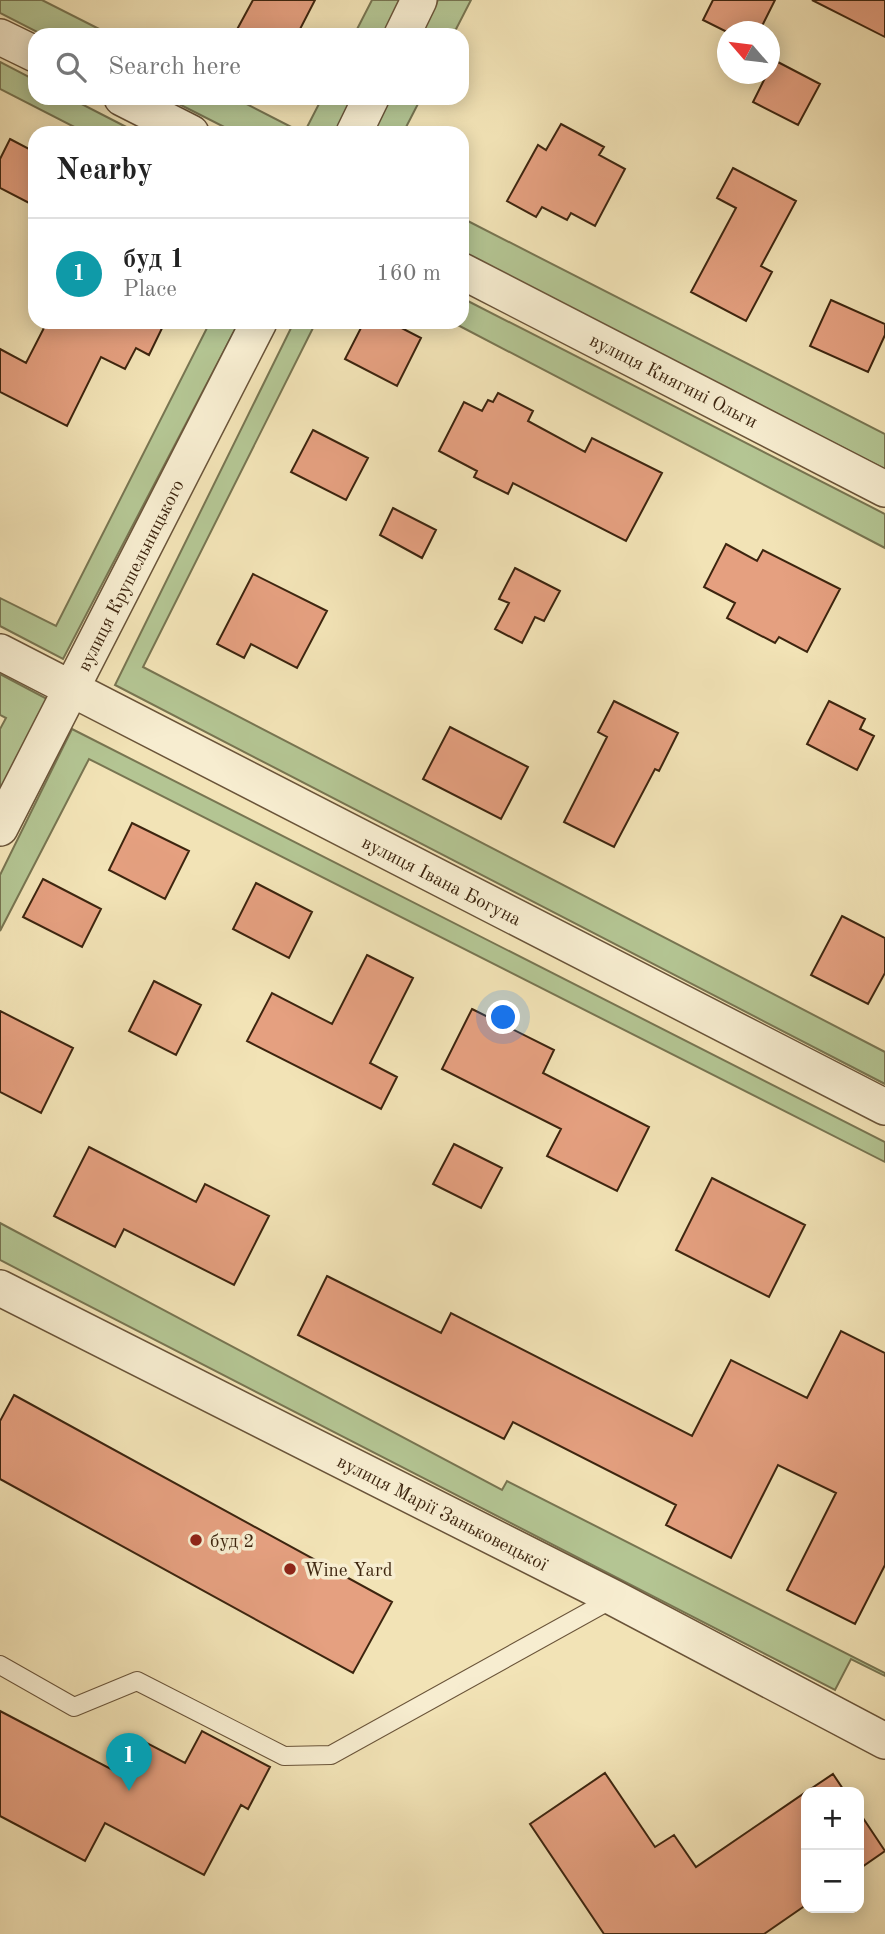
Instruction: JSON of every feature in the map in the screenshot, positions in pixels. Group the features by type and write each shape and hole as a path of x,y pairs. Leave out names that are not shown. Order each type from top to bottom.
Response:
{"street":[{"path":"405,28 419,0"},
{"path":"0,37 28,51"},
{"path":"136,105 177,126"},
{"path":"357,126 368,105"},
{"name":"вулиця Княгині Ольги","path":"469,275 885,489"},
{"name":"вулиця Крушельницького","path":"0,828 255,329"},
{"name":"вулиця Івана Богуна","path":"0,652 885,1107"},
{"name":"вулиця Марії Заньковецької","path":"0,1289 614,1598 885,1741"}],"lane":[{"path":"0,1665 74,1707 137,1681 284,1756 331,1755 614,1598"}],"green space":[{"path":"0,0 42,0 97,28 29,28 0,13"},
{"path":"372,0 405,0 391,28 358,28"},
{"path":"438,0 471,0 457,28 424,28"},
{"path":"0,62 28,76 28,103 0,89"},
{"path":"31,105 84,105 124,126 72,126"},
{"path":"181,105 249,105 289,126 222,126"},
{"path":"318,105 352,105 342,126 308,126"},
{"path":"385,105 417,105 407,126 375,126"},
{"path":"469,222 885,434 885,469 469,258"},
{"path":"469,302 885,514 885,548 465,329 469,329"},
{"path":"206,329 235,329 63,659 0,626 0,598 56,626"},
{"path":"291,329 312,329 143,667 885,1052 885,1084 115,685"},
{"path":"0,674 49,700 0,795 0,729 6,718 0,715"},
{"path":"72,729 885,1142 885,1162 89,759 0,931 0,875"},
{"path":"0,1223 502,1490 507,1481 885,1673 885,1676 851,1659 835,1690 0,1260"}],"building":[{"path":"253,0 315,0 301,28 238,28"},
{"path":"713,0 775,0 764,21 717,21 717,27 703,20"},
{"path":"812,0 885,0 885,37"},
{"path":"780,63 820,84 798,125 753,102 762,84 780,84"},
{"path":"561,124 604,147 599,155 625,169 595,226 571,213 567,220 542,207 536,217 507,201 538,145 546,150"},
{"path":"10,139 28,148 28,202 0,188 0,159"},
{"path":"733,168 796,201 761,266 772,272 746,321 691,292 736,208 717,198"},
{"path":"831,300 885,324 885,335 868,372 810,346"},
{"path":"43,329 162,329 149,355 136,348 125,369 101,357 67,426 0,392 0,349 26,363"},
{"path":"360,329 404,329 421,338 397,386 345,359"},
{"path":"498,393 533,411 528,421 585,452 592,438 662,473 626,541 513,483 508,494 474,477 477,471 439,451 464,402 482,411 488,400 493,402"},
{"path":"313,430 368,458 346,500 291,472"},
{"path":"393,508 436,530 422,558 380,535"},
{"path":"726,544 757,561 763,550 840,589 807,652 779,637 775,643 727,618 735,603 704,587"},
{"path":"515,568 560,591 544,621 535,617 522,643 495,629 509,603 499,599"},
{"path":"253,574 327,611 297,668 251,644 244,658 217,644"},
{"path":"614,701 678,733 659,771 655,769 614,847 564,822 607,737 598,732"},
{"path":"829,701 865,719 860,729 874,736 857,770 807,744"},
{"path":"450,727 528,767 501,819 423,779"},
{"path":"132,823 189,851 165,899 109,870"},
{"path":"43,879 101,909 82,947 23,917"},
{"path":"256,883 312,912 289,958 233,929"},
{"path":"842,916 885,938 885,973 868,1004 811,975"},
{"path":"367,955 413,978 370,1063 397,1077 381,1109 247,1041 272,993 332,1024"},
{"path":"154,981 201,1005 176,1055 129,1031"},
{"path":"472,1009 554,1050 543,1073 649,1127 617,1191 547,1156 561,1129 442,1069"},
{"path":"0,1011 73,1048 41,1113 0,1092"},
{"path":"454,1144 502,1168 481,1208 433,1184"},
{"path":"89,1147 196,1202 205,1184 269,1216 234,1285 124,1229 115,1247 54,1216"},
{"path":"712,1178 805,1225 769,1297 676,1250"},
{"path":"327,1276 441,1333 451,1313 692,1436 731,1360 807,1398 841,1331 885,1353 885,1565 855,1624 787,1590 836,1493 778,1465 731,1558 666,1525 676,1505 513,1422 504,1439 298,1335"},
{"name":"буд 2","path":"14,1395 392,1602 353,1673 0,1479 0,1421"},
{"path":"0,1711 126,1777 145,1742 185,1763 202,1731 270,1767 248,1809 241,1805 204,1875 105,1823 85,1861 0,1816"},
{"path":"605,1773 655,1847 674,1835 696,1867 801,1795 801,1908 764,1934 604,1934 530,1824"},
{"path":"833,1774 842,1787 814,1787"},
{"path":"864,1820 885,1851 864,1866"}],"place":[{"name":"буд 2","path":"196,1540"},
{"name":"Wine Yard","path":"290,1569"},
{"name":"буд 1","path":"129,1791"}]}
